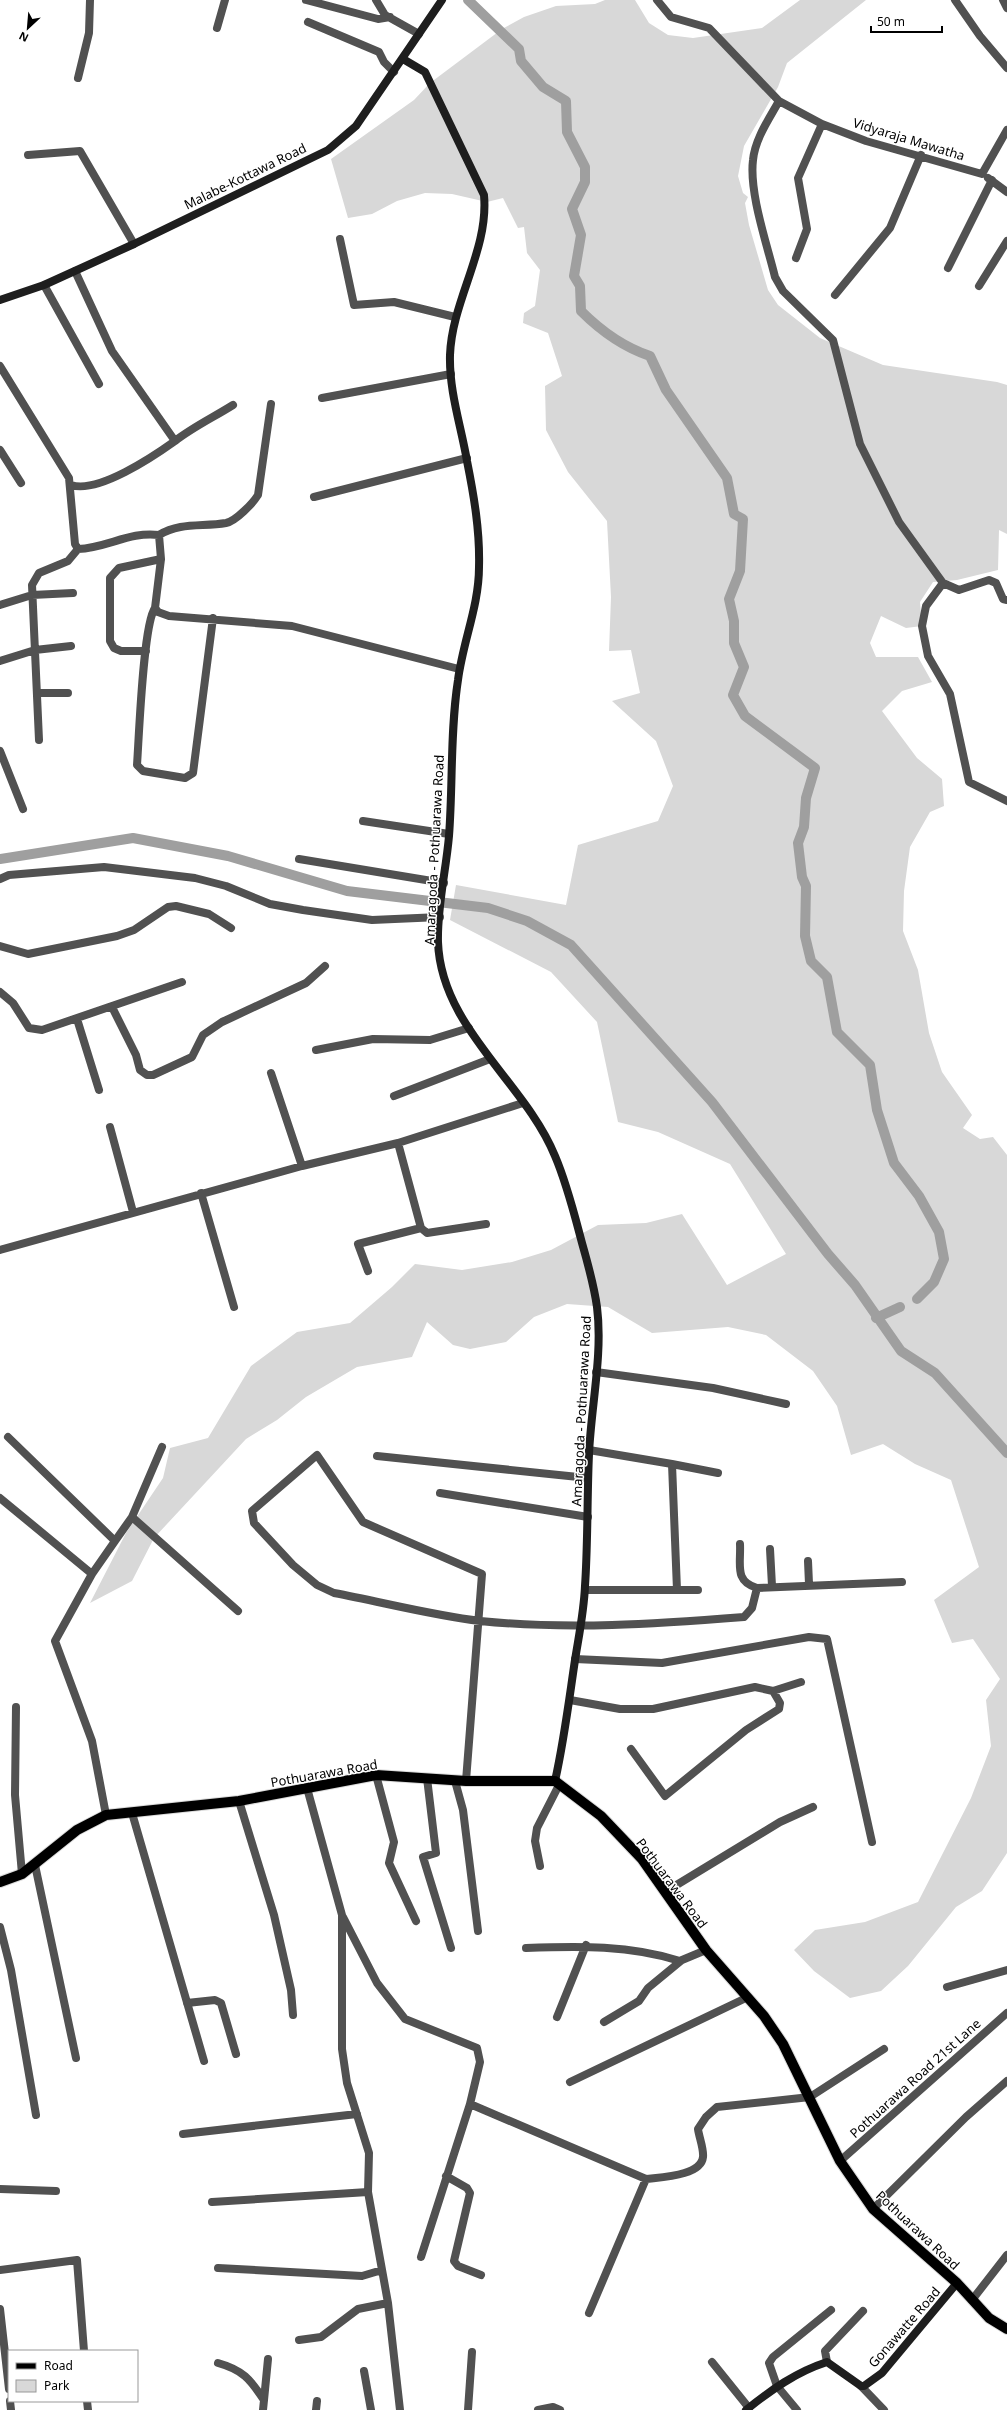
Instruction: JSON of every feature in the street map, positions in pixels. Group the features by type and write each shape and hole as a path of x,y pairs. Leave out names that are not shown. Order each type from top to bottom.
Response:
{"main road":[{"name":"Pothuarawa Road","path":"0,1882 22,1874 77,1830 106,1815 240,1801 376,1775 455,1781 557,1783 601,1816 642,1859 706,1950 746,1998 764,2016 783,2044 810,2097 840,2162 873,2209 957,2284 989,2318 1007,2329"}],"street":[{"path":"78,78 88,33 90,0"},
{"path":"216,28 225,0"},
{"path":"306,0 378,19 390,17"},
{"name":"Malabe-Kottawa Road","path":"0,300 76,271 328,150 356,126 442,0"},
{"name":"Vidyaraja Mawatha","path":"657,0 672,17 709,28 779,101 822,124 866,141 921,155 982,174 1007,192"},
{"path":"955,0 980,36 1007,68"},
{"path":"1003,0 1007,8"},
{"path":"374,1 385,15 419,34"},
{"path":"308,22 379,52 384,62 394,72"},
{"name":"Amaragoda - Pothuarawa Road","path":"403,59 425,72 484,195 485,208 482,231 455,317 450,355 457,419 467,458 479,531 480,571 475,609 459,669 453,709 449,834 438,943 443,973 457,1008 469,1028 545,1134 555,1155 566,1186 593,1282 598,1310 596,1372 589,1450 585,1590 581,1626 557,1783"},
{"path":"779,101 759,136 753,159 754,186 775,277 783,291 833,340 860,444 899,522 943,583 959,590 989,580 996,583 1003,599 1007,600"},
{"path":"796,258 806,229 798,178 822,124"},
{"path":"982,174 1007,130"},
{"path":"28,155 80,151 134,244"},
{"path":"835,294 890,228 921,155"},
{"path":"948,268 992,180"},
{"path":"340,239 354,305 394,302 455,317"},
{"path":"979,286 1007,241"},
{"path":"76,271 112,351 175,441"},
{"path":"44,284 99,384"},
{"path":"0,366 69,478 71,485 75,544 78,549"},
{"path":"322,398 451,374"},
{"path":"78,549 90,549 144,533 159,535 168,530 182,526 227,523 253,504 258,495 271,404"},
{"path":"71,485 78,488 118,476 166,449 175,441 233,405"},
{"path":"0,450 21,483"},
{"path":"314,497 467,458"},
{"path":"159,535 161,559 155,608 151,614 146,651 137,765 143,771 185,778 193,773 213,618"},
{"path":"39,740 32,585 39,573 68,561 78,549"},
{"path":"146,651 121,651 114,648 110,641 110,578 119,568 161,559"},
{"path":"943,583 926,606 922,626 928,656 950,694 969,782 1007,801"},
{"path":"0,605 32,595 73,593"},
{"path":"155,608 158,612 169,616 213,618 292,626 459,669"},
{"path":"0,661 35,650 71,646"},
{"path":"37,693 68,693"},
{"path":"0,751 23,809"},
{"path":"363,821 449,834"},
{"path":"299,859 444,883"},
{"path":"0,879 9,875 104,866 195,878 226,886 270,904 303,910 372,920 440,917"},
{"path":"0,946 28,954 117,936 134,930 168,907 176,906 209,914 231,928"},
{"path":"112,1007 136,1055 140,1070 147,1075 153,1075 192,1056 203,1034 222,1022 306,983 325,966"},
{"path":"0,992 13,1003 29,1028 42,1030 182,982"},
{"path":"77,1019 99,1090"},
{"path":"316,1050 373,1039 430,1040 469,1028"},
{"path":"394,1096 490,1058"},
{"path":"271,1073 302,1166"},
{"path":"0,1250 302,1166 398,1143 523,1103"},
{"path":"110,1127 133,1212"},
{"path":"398,1143 421,1228 427,1233 486,1224"},
{"path":"201,1194 234,1307"},
{"path":"368,1271 358,1244 421,1228"},
{"path":"596,1372 713,1388 786,1404"},
{"path":"8,1437 116,1541"},
{"path":"106,1815 92,1741 55,1641 92,1574 132,1517 162,1447"},
{"path":"589,1450 718,1473"},
{"path":"466,1781 480,1620 482,1574 363,1522 317,1455 252,1511 254,1523 293,1565 317,1585 334,1593 480,1620 581,1626 636,1626 744,1617 752,1608 757,1588"},
{"path":"377,1456 588,1478"},
{"path":"672,1464 677,1590"},
{"path":"440,1493 588,1517"},
{"path":"0,1498 92,1574"},
{"path":"132,1517 238,1611"},
{"path":"740,1544 741,1578 746,1584 757,1588 809,1584 902,1582"},
{"path":"770,1549 772,1586"},
{"path":"808,1561 809,1584"},
{"path":"585,1590 698,1590"},
{"path":"575,1659 662,1663 810,1638 826,1639 872,1842"},
{"path":"570,1700 620,1709 653,1709 755,1687 773,1691 802,1682"},
{"path":"631,1749 665,1796 746,1730 779,1709 780,1703 773,1691"},
{"path":"16,1707 15,1796 22,1874"},
{"path":"376,1775 394,1842 389,1863 416,1922"},
{"path":"427,1778 436,1853 423,1857 451,1948"},
{"path":"455,1781 463,1810 478,1931"},
{"path":"540,1866 535,1841 537,1828 557,1783"},
{"path":"307,1788 342,1915 378,1983 405,2019 477,2048 480,2062 470,2104 421,2257"},
{"path":"240,1801 274,1915 291,1990 293,2015"},
{"path":"665,1892 780,1822 813,1807"},
{"path":"132,1813 204,2061"},
{"path":"35,1865 76,2058"},
{"path":"342,1915 342,2049 347,2083 369,2153 368,2192 388,2303 400,2410"},
{"path":"0,1927 11,1970 36,2115"},
{"path":"526,1948 586,1945 653,1952 680,1961"},
{"path":"557,2017 586,1945"},
{"path":"604,2022 639,2001 648,1988 680,1961 706,1950"},
{"path":"947,1987 1007,1970"},
{"path":"570,2082 746,1998"},
{"path":"187,2004 215,2000 221,2003 236,2054"},
{"name":"Pothuarawa Road 21st Lane","path":"840,2162 1007,2013"},
{"path":"470,2104 646,2179 689,2172 697,2168 703,2158 698,2129 706,2117 717,2107 810,2097 884,2049"},
{"path":"873,2209 966,2118 1007,2081"},
{"path":"183,2134 357,2114"},
{"path":"446,2176 467,2188 470,2193 454,2261 458,2266 481,2275"},
{"path":"589,2313 646,2179"},
{"path":"0,2189 56,2191"},
{"path":"212,2202 368,2192"},
{"path":"972,2300 1007,2255"},
{"path":"0,2270 77,2260 84,2350"},
{"path":"218,2268 362,2276 382,2270"},
{"name":"Gonawatte Road","path":"861,2386 882,2373 957,2284"},
{"path":"299,2340 321,2337 358,2309 388,2303"},
{"path":"0,2309 8,2380"},
{"path":"797,2410 776,2386 769,2363 773,2357 832,2310"},
{"path":"863,2311 825,2351 827,2362 861,2386 884,2410"},
{"path":"468,2410 472,2352"},
{"path":"262,2410 268,2359"},
{"path":"712,2362 747,2409 776,2386 811,2367 827,2362"},
{"path":"218,2363 236,2368 251,2380 264,2400"},
{"path":"364,2371 371,2410"},
{"path":"316,2410 317,2401"},
{"path":"538,2410 553,2407 560,2410"}],"green space":[{"path":"605,0 635,0 649,23 668,35 693,38 762,28 800,0 866,0 787,63 778,87 744,146 738,176 743,193 748,197 745,203 749,225 768,290 778,305 820,338 883,365 997,382 1007,385 1007,534 999,530 998,570 957,580 933,582 920,602 922,626 906,628 881,616 870,643 876,657 918,657 932,682 902,691 882,711 917,758 942,779 944,806 930,812 910,847 904,891 903,931 918,970 929,1033 942,1072 972,1115 963,1128 980,1139 993,1137 1007,1155 1007,1853 982,1891 956,1907 908,1966 881,1991 850,1998 814,1971 794,1950 815,1930 865,1922 918,1902 971,1798 991,1746 986,1700 1000,1679 973,1639 952,1643 934,1600 979,1567 951,1480 915,1464 883,1444 851,1455 837,1406 813,1371 766,1335 728,1327 652,1333 608,1307 567,1304 534,1317 506,1342 470,1349 453,1345 427,1322 412,1357 357,1367 306,1397 277,1420 246,1439 154,1538 132,1581 90,1603 126,1533 163,1478 170,1448 208,1438 251,1366 297,1332 350,1323 392,1287 415,1264 462,1270 512,1262 551,1250 598,1225 646,1223 682,1214 727,1285 786,1254 730,1164 658,1132 618,1122 597,1022 551,972 450,920 456,885 566,905 578,845 658,821 673,786 656,741 612,701 640,693 631,650 609,651 611,597 607,521 568,472 546,430 545,386 562,376 548,333 523,323 524,313 535,306 540,270 527,253 524,227 518,228 503,198 487,202 452,194 425,193 397,201 372,214 348,218 331,159 414,100 430,83 502,29 524,17 556,6 595,4"}],"waterway":[{"path":"468,0 519,49 521,61 543,87 566,101 567,132 585,167 585,182 572,209 581,235 574,276 580,286 581,311 613,338 650,356 666,390 727,478 734,514 743,519 740,571 729,599 734,621 734,643 744,667 733,695 745,716 815,768 806,798 804,827 798,843 802,877 806,886 805,936 811,961 827,977 837,1032 870,1065 877,1110 894,1163 919,1196 939,1232 944,1259 934,1282 917,1299"},
{"path":"0,859 133,838 228,856 347,891 488,908 527,921 571,945 712,1102 828,1254 855,1285 901,1351 935,1373 1007,1453"},
{"path":"876,1318 900,1307"}]}
